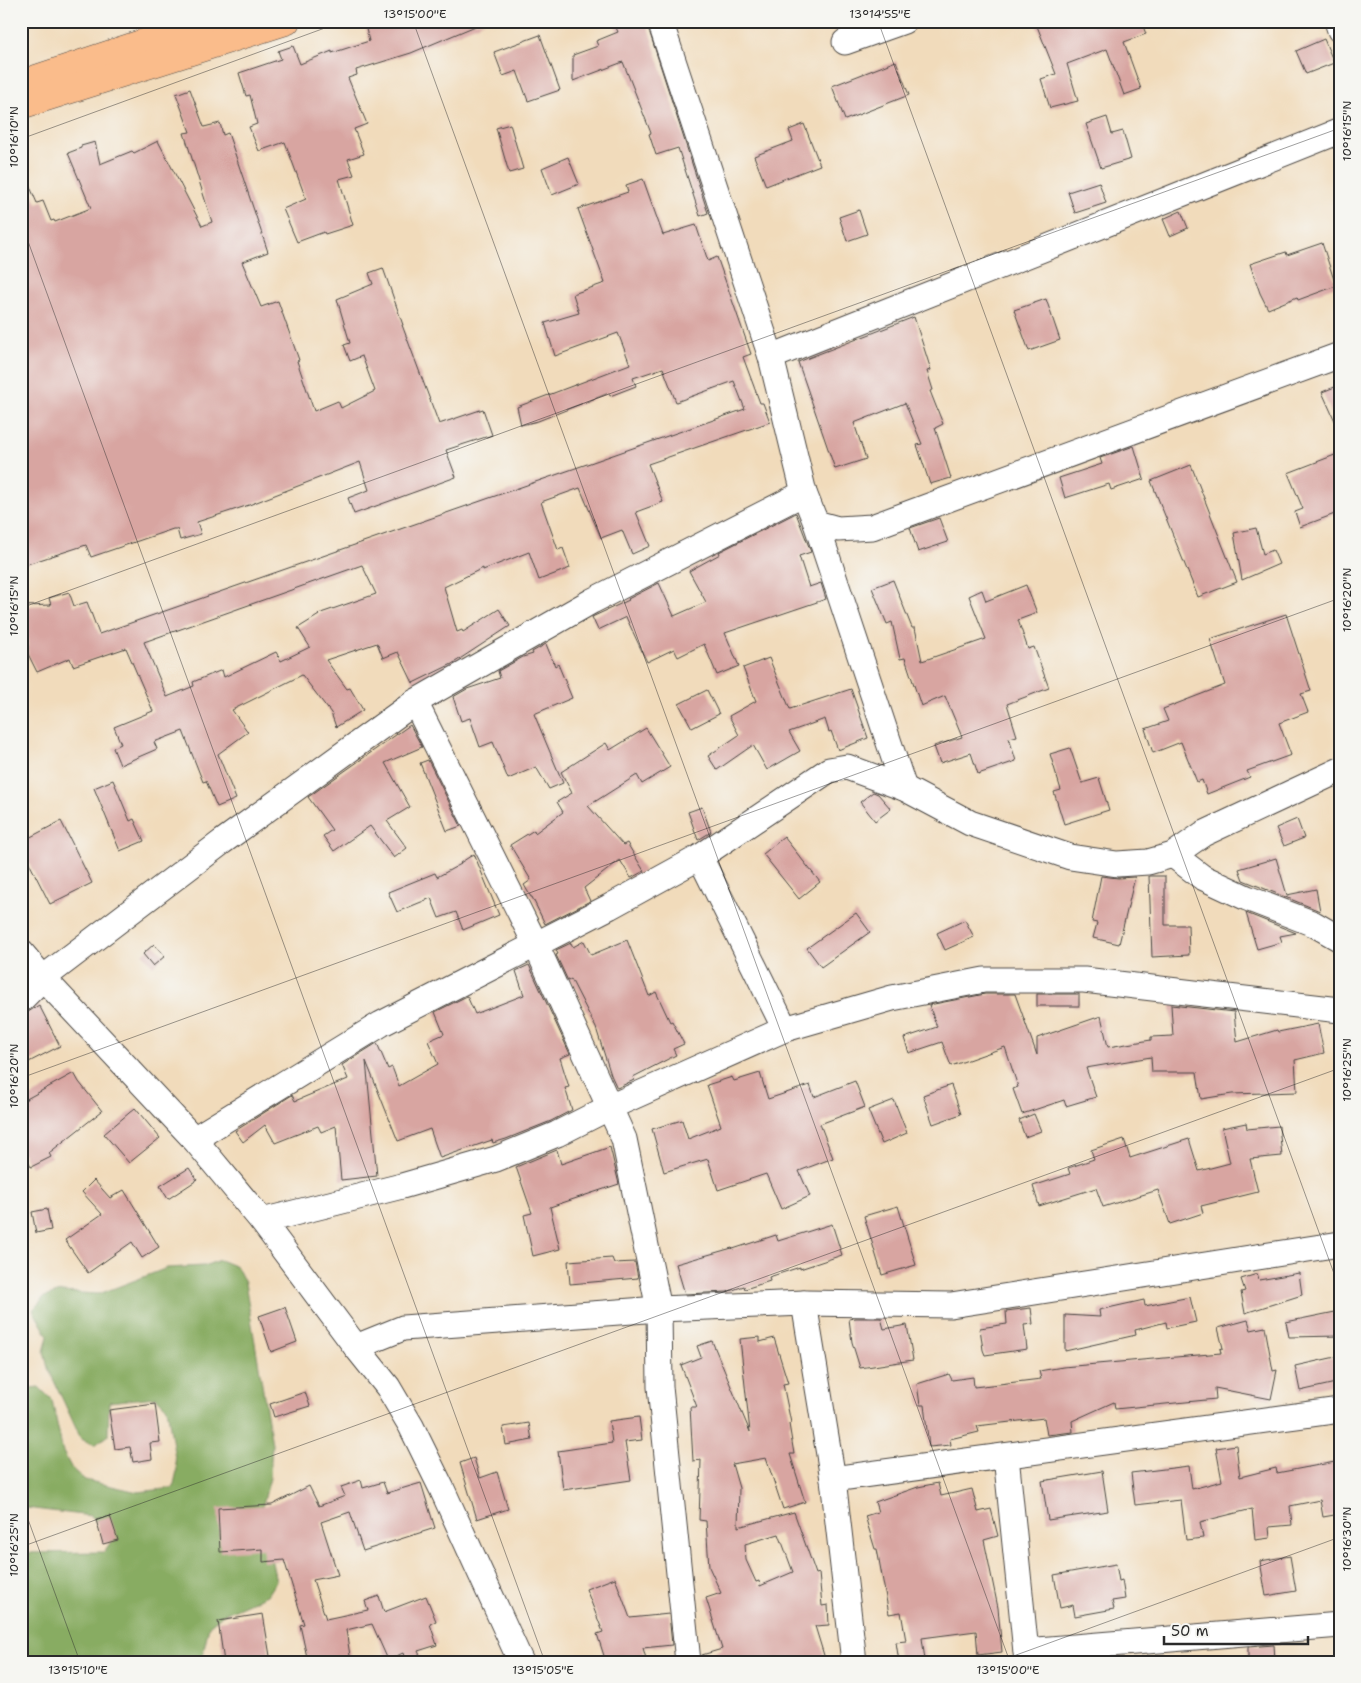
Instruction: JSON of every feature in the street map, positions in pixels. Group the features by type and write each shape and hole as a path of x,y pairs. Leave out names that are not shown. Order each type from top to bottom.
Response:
{"main road":[{"path":"21,84 210,21"},
{"path":"21,105 277,23"}],"street":[{"path":"660,21 771,357 804,494 816,523 904,788"},
{"path":"845,42 904,21"},
{"path":"1336,21 1340,30"},
{"path":"771,357 1340,131"},
{"path":"816,523 838,529 872,527 1340,355"},
{"path":"21,1000 43,978 222,842 415,702 592,601 804,494"},
{"path":"415,702 536,945 624,1139 660,1309 660,1388 688,1662"},
{"path":"194,1139 380,1024 609,907 700,857 829,770 846,767 904,788 970,823 1070,857 1117,864 1148,862 1173,855 1203,834 1340,770"},
{"path":"1173,855 1202,877 1247,898 1314,924 1340,938"},
{"path":"700,857 785,1029"},
{"path":"21,952 43,978 194,1139 262,1221 388,1387 411,1426 442,1489 521,1662"},
{"path":"262,1221 402,1186 496,1159 557,1134 785,1029 892,998 984,980 1084,980 1340,1010"},
{"path":"356,1347 403,1328 660,1309 804,1303 951,1305 1340,1244"},
{"path":"804,1303 833,1479 854,1662"},
{"path":"833,1479 1340,1410"},
{"path":"1006,1456 1026,1657 1340,1625"}],"green space":[{"path":"220,1260 237,1267 245,1283 272,1444 270,1478 261,1512 276,1581 267,1595 222,1615 209,1626 201,1662 21,1662 21,1553 104,1552 114,1537 91,1516 26,1508 21,1501 21,1389 39,1387 52,1400 63,1452 72,1469 85,1480 138,1492 173,1488 177,1471 167,1408 156,1397 109,1402 108,1435 95,1445 81,1439 48,1368 44,1352 48,1336 33,1310 44,1297 61,1292 99,1294 167,1268 204,1266"}],"building":[{"path":"390,21 485,22 411,53 356,70 357,75 348,78 367,124 354,129 364,154 348,159 354,175 339,179 353,225 325,234 324,232 297,242 283,209 306,199 285,142 259,151 249,127 257,124 250,95 246,96 239,73 281,59 278,51 293,46 300,64 332,51 332,53 369,41 366,29"},
{"path":"613,21 646,21 708,213 700,216 678,148 656,155 649,134 651,133 623,62 573,81 573,55 598,46 596,41 618,32"},
{"path":"1035,21 1141,21 1146,34 1124,42 1141,89 1124,95 1107,49 1067,64 1078,101 1050,108 1041,79 1056,74"},
{"path":"540,35 560,90 528,101 517,71 503,76 494,52"},
{"path":"1324,39 1334,63 1306,74 1296,51"},
{"path":"896,61 909,95 845,120 832,86"},
{"path":"190,89 204,127 220,123 223,135 228,133 268,252 242,262 261,307 278,301 299,360 297,361 314,411 338,401 341,408 375,391 362,356 350,361 344,345 350,343 337,299 373,284 369,273 383,268 439,424 483,409 492,435 446,450 456,477 354,514 348,498 369,490 360,462 249,505 197,522 201,534 180,540 177,529 173,529 91,557 86,545 21,566 21,166 37,203 43,201 51,221 54,220 55,222 91,208 68,153 81,148 81,146 95,142 100,164 132,151 134,153 158,141 202,226 212,222 184,133 190,132 176,94"},
{"path":"1107,117 1112,134 1123,131 1131,159 1101,168 1086,124"},
{"path":"510,124 523,169 509,173 496,128"},
{"path":"804,124 820,165 766,186 754,156 793,141 789,130"},
{"path":"568,157 579,184 552,195 542,168"},
{"path":"643,179 663,235 696,225 708,261 717,257 751,354 743,357 760,403 763,403 770,422 648,464 663,502 636,512 650,546 632,554 622,530 601,538 580,488 541,502 558,550 563,548 570,568 539,580 529,552 483,570 483,568 444,587 457,632 462,630 463,632 499,609 510,626 452,664 413,683 398,652 383,658 377,643 326,660 347,689 350,688 363,710 336,727 331,713 302,675 232,710 248,732 218,754 236,799 217,807 206,781 203,782 183,731 154,742 157,749 120,765 113,748 121,744 114,727 153,711 126,648 73,666 70,658 37,672 28,654 26,606 51,605 49,598 69,592 74,606 87,602 99,634 745,409 734,381 676,402 663,368 633,378 636,386 610,396 609,393 538,421 521,425 517,407 630,364 618,333 555,356 545,323 579,313 573,294 605,283 578,209 628,192 626,185","holes":["362,565 376,594 318,614 298,628 310,647 281,661 276,652 224,677 222,670 193,682 194,686 167,697 144,642"]},
{"path":"1099,182 1106,203 1075,213 1068,192"},
{"path":"859,210 867,234 847,241 839,217"},
{"path":"1181,211 1188,228 1170,236 1163,219"},
{"path":"1322,243 1336,286 1298,300 1297,297 1268,309 1250,264 1286,252 1287,255"},
{"path":"1046,299 1060,340 1029,351 1014,310"},
{"path":"914,317 931,370 927,371 933,390 930,391 943,424 935,428 951,478 930,484 917,445 922,444 905,403 854,423 866,459 835,469 798,362"},
{"path":"1340,385 1340,432 1322,392"},
{"path":"1134,446 1144,479 1111,490 1109,484 1065,498 1059,478 1102,464 1100,458"},
{"path":"1340,453 1340,512 1300,527 1295,512 1303,509 1288,473"},
{"path":"1191,465 1237,582 1198,597 1151,481"},
{"path":"796,513 811,552 799,556 809,587 821,583 826,599 725,633 739,666 717,675 704,644 678,657 674,649 647,662 626,617 598,630 592,617 629,600 659,583 674,616 706,602 689,571 720,554 719,552"},
{"path":"939,518 948,542 918,552 910,528"},
{"path":"1256,528 1263,554 1273,550 1279,564 1242,580 1234,533"},
{"path":"893,580 912,628 915,628 922,661 986,639 969,596 982,590 986,601 1026,585 1037,613 1018,620 1028,649 1034,647 1049,688 1007,704 1017,736 1009,738 1016,761 978,774 971,753 940,763 934,746 962,737 945,696 921,706 905,658 900,659 892,622 887,624 872,588"},
{"path":"1286,614 1311,691 1301,694 1308,712 1279,723 1291,755 1247,771 1250,777 1207,794 1202,780 1197,782 1181,742 1153,753 1145,729 1168,721 1163,709 1225,685 1210,639"},
{"path":"546,644 555,666 558,664 572,698 534,714 563,783 549,789 536,767 508,779 493,742 480,747 470,718 461,721 453,697 467,689 500,678 498,671 523,657 533,654 532,652"},
{"path":"769,658 790,709 851,689 868,738 838,750 825,719 789,732 800,751 767,770 753,745 717,770 708,756 739,735 729,716 756,701 743,668"},
{"path":"707,690 719,714 692,728 679,704"},
{"path":"410,725 422,747 385,763 410,807 387,821 407,848 394,858 370,826 334,851 323,836 332,830 308,797"},
{"path":"646,728 670,767 642,784 637,775 588,806 623,845 627,843 644,871 631,878 620,860 584,888 590,901 545,924 524,885 531,880 510,845 534,830 535,833 563,812 557,802 572,793 561,772 606,743 610,750"},
{"path":"1070,748 1082,783 1099,778 1109,810 1064,824 1054,792 1061,790 1050,754"},
{"path":"428,760 461,826 447,831 420,763"},
{"path":"113,780 130,821 134,819 144,841 120,851 94,788"},
{"path":"873,792 878,794 891,809 875,821 860,802"},
{"path":"702,807 711,832 698,840 688,812"},
{"path":"1297,819 1304,838 1284,846 1276,828"},
{"path":"61,821 92,883 50,904 21,847 21,842"},
{"path":"784,837 820,882 799,899 763,854"},
{"path":"474,854 499,915 463,930 456,912 439,918 431,898 397,912 388,892 435,873 437,877 461,864"},
{"path":"1276,858 1287,895 1316,889 1320,911 1243,880 1239,869"},
{"path":"1101,876 1135,877 1119,944 1093,938 1097,923 1092,922"},
{"path":"1149,876 1165,876 1165,925 1188,925 1189,955 1152,957"},
{"path":"856,913 870,932 821,967 807,948"},
{"path":"1246,913 1296,933 1280,936 1282,942 1257,949"},
{"path":"965,920 974,937 945,950 937,933"},
{"path":"627,940 649,996 656,992 670,1022 672,1021 684,1044 673,1049 676,1055 633,1077 634,1080 617,1088 596,1028 571,979 568,981 556,955 558,954 556,950 571,943 573,947 584,941 591,955"},
{"path":"154,944 165,956 153,966 143,954"},
{"path":"529,965 570,1054 560,1058 569,1087 565,1088 572,1110 551,1121 506,1139 493,1143 492,1140 440,1158 430,1129 398,1141 366,1061 377,1176 341,1180 336,1126 321,1132 318,1126 275,1143 265,1125 243,1142 235,1131 292,1095 295,1101 348,1079 342,1065 377,1043 388,1069 392,1067 399,1086 438,1064 428,1041 444,1034 435,1012 467,996 475,1014 524,995 516,971"},
{"path":"985,994 1015,994 1037,1055 1037,1038 1101,1016 1108,1047 1151,1040 1151,1037 1173,1036 1171,1005 1234,1012 1237,1042 1277,1030 1278,1032 1318,1024 1324,1053 1295,1060 1297,1092 1232,1094 1201,1099 1197,1072 1152,1072 1151,1057 1086,1068 1096,1097 1066,1106 1064,1100 1022,1114 1013,1089 1018,1087 1005,1047 951,1066 942,1042 909,1053 904,1038 937,1027 929,1005"},
{"path":"1037,994 1079,994 1079,1006 1037,1006"},
{"path":"39,1005 60,1046 21,1066 21,1014 25,1014"},
{"path":"74,1073 102,1111 49,1153 51,1157 31,1167 21,1150 21,1102"},
{"path":"760,1073 768,1099 810,1085 814,1097 855,1081 865,1107 820,1124 833,1158 799,1171 810,1196 781,1209 766,1174 718,1190 708,1159 664,1172 652,1129 682,1120 688,1139 721,1126 707,1085 732,1077 734,1081"},
{"path":"951,1085 961,1114 933,1124 923,1095"},
{"path":"894,1100 907,1133 882,1144 868,1110"},
{"path":"135,1108 160,1138 129,1163 104,1134"},
{"path":"1034,1114 1041,1131 1025,1137 1019,1120"},
{"path":"1246,1123 1247,1129 1279,1126 1282,1156 1250,1159 1258,1192 1201,1206 1203,1213 1170,1224 1158,1190 1103,1207 1096,1188 1039,1206 1033,1186 1070,1174 1068,1168 1094,1159 1091,1150 1124,1139 1130,1158 1189,1139 1199,1171 1230,1163 1222,1128"},
{"path":"610,1147 619,1184 550,1207 560,1249 533,1256 524,1215 532,1213 516,1167 557,1150 561,1164"},
{"path":"189,1168 197,1180 168,1199 160,1186"},
{"path":"94,1180 110,1198 124,1190 159,1247 142,1258 132,1242 88,1273 65,1240 102,1214 82,1192"},
{"path":"898,1206 916,1265 882,1275 864,1216"},
{"path":"47,1209 51,1230 36,1233 32,1212"},
{"path":"832,1224 842,1255 769,1277 770,1281 745,1289 744,1286 727,1292 685,1294 676,1264 776,1235 778,1241"},
{"path":"612,1258 614,1263 635,1262 638,1278 570,1284 568,1261"},
{"path":"1299,1273 1302,1295 1245,1313 1241,1292 1245,1291 1241,1279 1257,1274 1259,1280"},
{"path":"1190,1297 1196,1322 1167,1328 1166,1322 1135,1330 1136,1335 1065,1351 1065,1315 1100,1317 1099,1310 1144,1300 1145,1306"},
{"path":"285,1307 297,1342 271,1352 259,1316"},
{"path":"1031,1308 1033,1324 1024,1325 1027,1349 985,1355 980,1328 1007,1324 1006,1311"},
{"path":"1340,1311 1340,1336 1289,1337 1286,1322"},
{"path":"881,1318 884,1329 907,1325 913,1360 860,1368 852,1342 849,1319"},
{"path":"1248,1320 1251,1330 1265,1327 1273,1371 1277,1370 1271,1399 1215,1388 1216,1399 1115,1409 1114,1402 1072,1421 1073,1432 1047,1435 1044,1418 977,1426 979,1432 950,1439 951,1445 929,1447 924,1405 920,1405 917,1384 949,1374 952,1380 973,1377 974,1387 1041,1379 1039,1371 1063,1367 1221,1353 1220,1349 1223,1348 1218,1328"},
{"path":"760,1337 760,1342 774,1338 788,1383 783,1384 791,1423 789,1424 794,1454 790,1454 805,1502 783,1509 766,1458 732,1464 739,1488 738,1527 794,1512 816,1574 819,1573 822,1606 828,1605 829,1625 815,1626 826,1662 702,1662 702,1655 722,1649 706,1598 721,1593 709,1567 706,1521 699,1520 701,1460 693,1461 690,1407 697,1407 681,1365 701,1357 697,1346 712,1341 750,1432 740,1339","holes":["779,1534 793,1572 760,1586 759,1581 756,1582 746,1560 745,1544"]},
{"path":"1340,1356 1340,1382 1300,1391 1295,1366"},
{"path":"305,1392 310,1406 274,1417 270,1404"},
{"path":"155,1404 160,1442 150,1443 152,1459 133,1462 130,1447 115,1449 109,1410"},
{"path":"639,1417 642,1440 625,1442 631,1480 563,1490 558,1451 612,1443 609,1421"},
{"path":"529,1423 532,1440 506,1445 503,1427"},
{"path":"1236,1445 1240,1477 1276,1468 1277,1473 1340,1461 1340,1514 1323,1517 1320,1500 1290,1506 1292,1525 1269,1527 1270,1538 1255,1540 1252,1509 1200,1522 1203,1538 1186,1540 1181,1500 1135,1505 1131,1473 1189,1466 1192,1489 1222,1481 1216,1448"},
{"path":"474,1458 480,1478 497,1472 508,1509 477,1519 460,1463"},
{"path":"1102,1471 1108,1511 1048,1520 1042,1481"},
{"path":"361,1480 363,1488 383,1482 387,1493 421,1483 435,1528 363,1551 350,1512 321,1522 338,1575 313,1580 326,1619 368,1610 365,1601 379,1596 384,1612 426,1596 436,1621 430,1624 437,1645 418,1651 423,1662 406,1662 403,1653 388,1660 372,1624 346,1630 351,1662 308,1662 300,1625 304,1624 284,1560 263,1562 263,1549 220,1552 218,1508 272,1505 309,1486 319,1506 345,1496 341,1487"},
{"path":"938,1483 941,1496 972,1489 978,1512 991,1509 998,1536 984,1540 998,1608 1002,1652 978,1655 976,1631 922,1638 925,1660 899,1662 896,1642 906,1641 901,1612 889,1614 877,1549 875,1549 865,1516 878,1512 875,1502 918,1487"},
{"path":"110,1516 118,1540 103,1544 96,1520"},
{"path":"1290,1556 1296,1591 1266,1596 1260,1561"},
{"path":"1116,1564 1119,1581 1122,1580 1125,1599 1112,1601 1114,1609 1075,1616 1073,1605 1060,1608 1054,1575"},
{"path":"615,1578 630,1618 669,1614 672,1645 643,1648 647,1662 606,1662 597,1634 603,1632 586,1589"},
{"path":"263,1614 271,1662 224,1662 218,1621"},
{"path":"1274,1645 1275,1660 1248,1661 1248,1647"}]}
